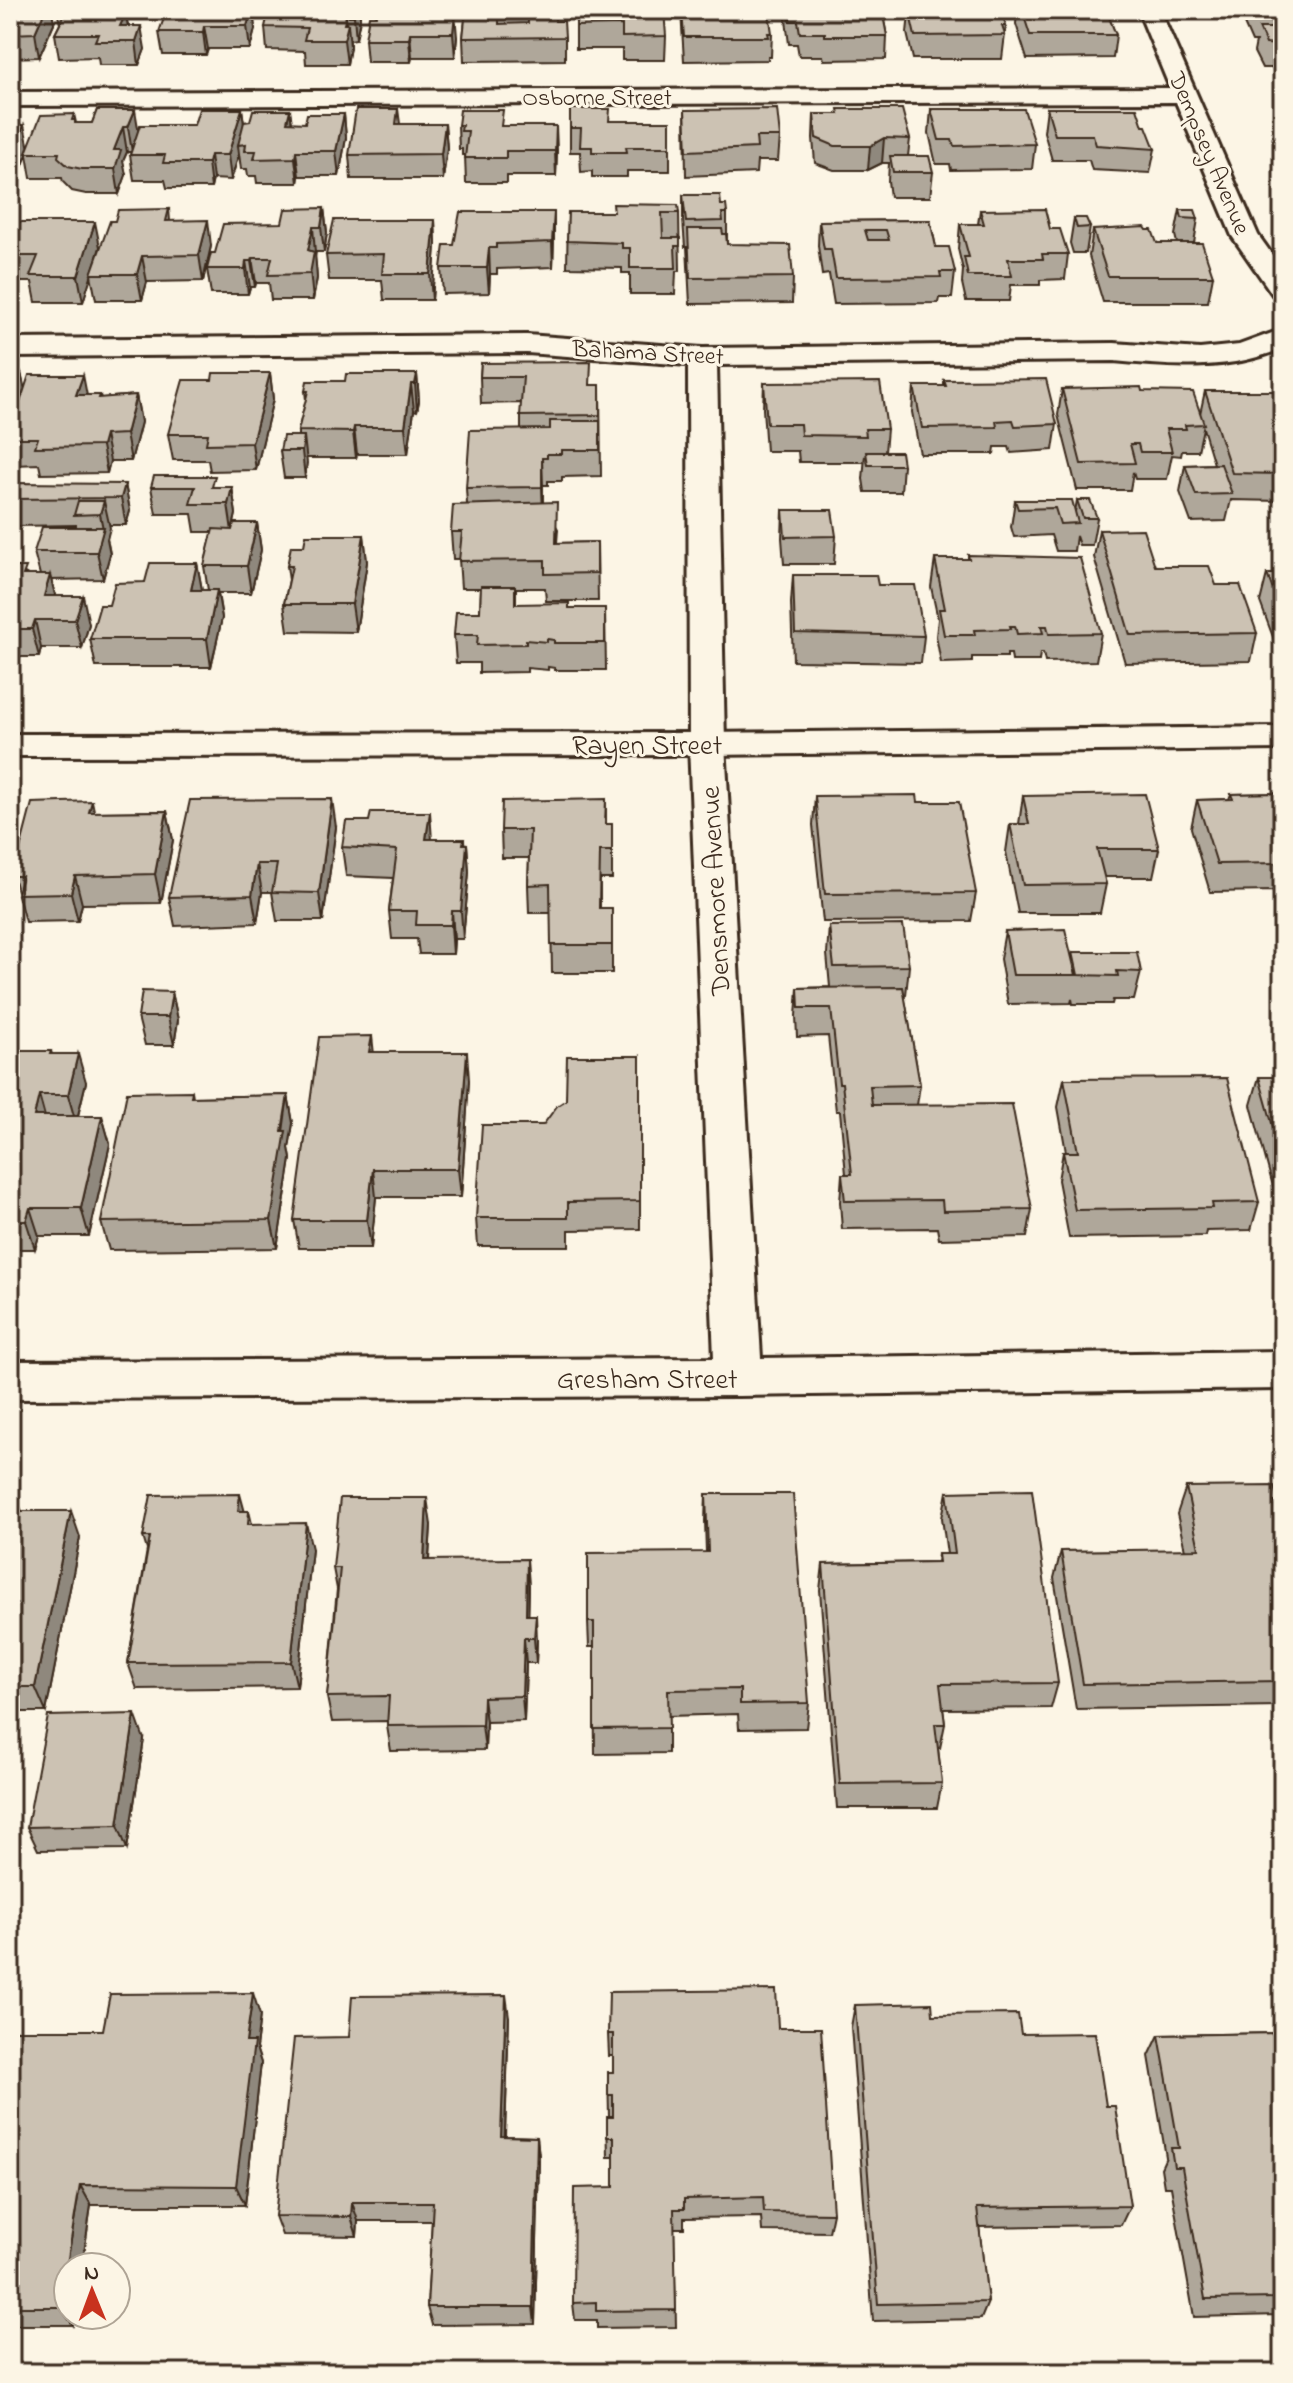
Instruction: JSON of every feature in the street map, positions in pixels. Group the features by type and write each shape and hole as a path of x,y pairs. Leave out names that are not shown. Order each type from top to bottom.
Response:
{"street":[{"name":"Dempsey Avenue","path":"1149,10 1245,236 1283,289"},
{"name":"Osborne Street","path":"10,99 1185,95"},
{"name":"Bahama Street","path":"10,348 527,344 702,357 1114,352 1212,358 1258,350 1283,338"},
{"name":"Densmore Avenue","path":"702,357 707,744 738,1377"},
{"name":"Rayen Street","path":"10,745 707,744 1283,738"},
{"name":"Gresham Street","path":"10,1380 738,1377 1283,1370"}],"building":[{"path":"10,10 45,10 35,33 10,34"},
{"path":"67,10 114,10 113,13 126,13 120,26 141,26 136,41 95,41 98,34 55,34"},
{"path":"167,10 252,10 247,26 204,26 203,32 159,32"},
{"path":"269,10 356,10 354,16 346,16 344,24 348,24 344,40 304,40 307,28 265,27"},
{"path":"377,10 455,13 453,33 410,33 409,39 365,39 369,16 376,16"},
{"path":"466,10 555,10 555,21 564,21 565,37 463,38","holes":["499,18 528,18 528,23 499,24"]},
{"path":"576,10 664,10 666,36 622,37 622,25 576,26"},
{"path":"682,10 769,13 772,33 768,33 769,37 684,37"},
{"path":"789,10 882,10 887,36 800,33 798,21 790,21"},
{"path":"909,10 997,10 999,19 1004,19 1006,26 1002,26 1005,35 915,36"},
{"path":"1022,10 1106,10 1116,35 1030,35"},
{"path":"1252,10 1279,10 1283,19 1256,19"},
{"path":"1259,28 1283,28 1283,45 1266,44"},
{"path":"1047,108 1137,108 1155,149 1096,145 1093,135 1055,135"},
{"path":"199,109 242,109 228,155 210,155 208,163 163,163 165,155 130,155 140,125 194,125"},
{"path":"356,109 398,109 396,124 445,124 441,154 349,155"},
{"path":"570,109 610,109 609,121 670,121 670,147 626,147 627,152 592,152 592,147 580,147 581,128 570,128"},
{"path":"777,109 780,137 756,137 757,148 687,151 685,110"},
{"path":"838,109 902,109 910,139 884,138 870,146 835,146 816,138 814,114 839,114"},
{"path":"931,109 1024,109 1035,144 954,146 952,140 939,140"},
{"path":"97,110 135,110 128,127 123,127 114,150 121,150 115,169 68,166 58,157 59,153 26,153 41,115 74,114 72,120 75,123 92,123"},
{"path":"253,110 290,110 287,122 305,123 307,114 344,114 336,151 296,151 295,158 254,159 256,151 245,151 246,144 238,145 244,122 250,121"},
{"path":"460,110 503,110 501,126 556,126 555,151 506,151 506,158 465,158 468,131 461,131 462,125 458,125"},
{"path":"10,125 24,125 10,160"},
{"path":"890,156 929,156 933,172 893,172"},
{"path":"683,195 720,195 721,205 726,205 727,213 722,213 723,221 686,222"},
{"path":"613,204 678,205 679,213 662,213 663,238 680,238 680,246 675,246 676,268 630,268 630,248 622,248 622,243 567,241 568,212 614,212"},
{"path":"324,208 321,227 313,227 308,250 314,252 310,274 268,275 272,258 252,258 246,261 245,269 207,269 223,224 282,223 285,209"},
{"path":"169,209 166,221 208,220 199,255 142,256 137,274 91,274 110,221 115,221 118,210"},
{"path":"1045,209 1050,229 1060,229 1068,254 1042,254 1043,259 1008,259 1012,276 968,276 964,257 969,257 960,224 984,224 980,210"},
{"path":"1180,210 1195,210 1198,219 1182,218"},
{"path":"460,212 554,212 552,242 496,244 496,248 489,248 487,268 441,268 444,245 454,245"},
{"path":"1074,218 1086,218 1090,227 1077,228"},
{"path":"334,220 435,220 430,274 382,274 384,254 326,255"},
{"path":"930,220 936,247 949,247 955,272 940,272 941,277 836,278 831,249 824,249 819,221","holes":["865,230 886,230 889,240 868,240"]},
{"path":"10,222 95,222 78,276 30,276 38,256 10,256"},
{"path":"1145,227 1152,230 1157,243 1202,243 1213,276 1108,276 1093,230"},
{"path":"688,229 722,229 727,244 790,245 793,277 690,278"},
{"path":"591,362 590,385 600,385 600,415 520,416 523,377 480,377 481,363"},
{"path":"10,373 21,373 10,400"},
{"path":"213,373 270,373 252,443 206,444 208,434 168,434 183,380 212,380"},
{"path":"346,374 417,374 415,384 411,384 405,427 354,427 353,432 298,431 308,391 305,391 307,381 345,381"},
{"path":"29,375 83,375 76,395 100,395 99,398 136,395 126,434 105,435 102,446 35,447 38,438 10,438"},
{"path":"1046,379 1057,424 1015,426 1013,420 996,421 997,427 922,428 914,386 946,386 944,380"},
{"path":"880,382 887,429 865,429 866,436 801,435 800,424 767,424 764,383"},
{"path":"1141,387 1142,391 1193,392 1204,424 1185,425 1186,429 1166,429 1172,452 1140,452 1138,444 1130,444 1135,463 1081,464 1062,389"},
{"path":"1205,391 1283,391 1283,474 1232,473"},
{"path":"550,421 600,421 600,450 562,450 562,454 547,454 547,458 542,458 542,487 466,488 470,430 550,429"},
{"path":"283,436 304,436 302,451 280,451"},
{"path":"866,452 901,452 903,465 868,465"},
{"path":"1221,464 1232,494 1196,495 1185,465"},
{"path":"154,476 215,476 212,487 232,487 228,504 190,504 195,487 151,487"},
{"path":"15,483 125,484 121,498 10,499"},
{"path":"1015,500 1072,500 1078,523 1060,524 1055,508 1018,509"},
{"path":"1077,500 1090,500 1097,518 1083,518"},
{"path":"78,501 104,501 100,514 74,515"},
{"path":"557,502 556,543 597,542 597,573 545,574 545,560 459,561 462,532 451,532 453,505"},
{"path":"783,510 832,510 836,536 785,537"},
{"path":"234,523 257,523 247,566 204,566 213,529 232,530"},
{"path":"42,527 104,527 97,552 34,552"},
{"path":"1143,529 1155,566 1209,566 1216,585 1240,585 1257,633 1130,635 1099,530"},
{"path":"306,535 364,535 352,604 284,604 292,566 287,566 291,546 304,546"},
{"path":"968,555 1080,558 1101,633 1049,634 1047,626 1041,626 1043,633 1017,634 1015,626 1010,626 1011,629 974,630 975,635 944,635 939,609 945,609 935,559 969,559"},
{"path":"150,563 197,563 191,590 217,590 207,639 90,639 100,605 109,605 115,583 145,582"},
{"path":"10,567 26,567 23,575 50,575 44,596 83,596 75,620 35,620 32,629 10,629"},
{"path":"1267,574 1283,574 1283,617"},
{"path":"793,575 876,575 878,585 915,585 924,636 795,633"},
{"path":"481,586 515,586 515,604 569,603 569,608 605,608 605,643 554,643 554,640 547,639 547,642 526,640 526,644 477,645 478,635 454,635 456,612 480,612"},
{"path":"1283,793 1283,863 1217,864 1197,800 1233,799 1231,794"},
{"path":"1145,794 1159,849 1097,849 1106,884 1023,885 1010,824 1029,824 1023,796"},
{"path":"917,795 918,802 959,802 976,893 825,894 815,796"},
{"path":"332,799 319,893 272,892 277,864 257,864 252,895 169,897 190,800"},
{"path":"606,799 605,824 612,824 612,851 600,851 599,908 612,908 612,945 551,945 550,884 528,885 530,830 501,830 502,801"},
{"path":"92,801 89,812 167,811 155,874 75,876 71,893 17,894 22,876 13,876 32,803"},
{"path":"371,812 430,812 426,839 464,839 463,844 467,844 461,911 452,911 451,925 416,925 417,911 389,911 397,850 342,847 346,821 369,821"},
{"path":"903,925 909,966 834,967 829,926"},
{"path":"1065,929 1076,975 1013,975 1005,931"},
{"path":"1073,952 1137,952 1141,972 1117,971 1118,976 1078,975"},
{"path":"903,987 920,1085 870,1086 872,1105 1012,1104 1032,1209 943,1211 942,1200 845,1201 842,1174 852,1174 831,1008 799,1008 798,988"},
{"path":"142,991 172,992 168,1017 138,1017"},
{"path":"372,1036 369,1052 467,1052 458,1169 373,1169 367,1220 294,1220 319,1037"},
{"path":"10,1051 78,1054 68,1095 39,1095 34,1116 102,1116 81,1208 30,1208 26,1221 10,1221"},
{"path":"567,1056 640,1056 640,1201 568,1202 568,1218 476,1218 482,1125 543,1125 557,1106 566,1100"},
{"path":"1259,1077 1283,1077 1283,1162"},
{"path":"1227,1078 1259,1202 1212,1203 1213,1208 1075,1210 1063,1152 1078,1152 1064,1079"},
{"path":"192,1091 191,1097 288,1095 282,1131 286,1131 271,1220 101,1222 127,1092"},
{"path":"1274,1486 1278,1502 1274,1502 1283,1539 1283,1681 1083,1684 1061,1551 1199,1549 1186,1487"},
{"path":"1032,1490 1058,1683 940,1684 945,1724 935,1724 942,1783 840,1784 823,1564 939,1562 938,1554 955,1554 947,1492"},
{"path":"240,1494 238,1511 249,1511 248,1524 306,1523 291,1662 128,1663 150,1537 143,1537 151,1495"},
{"path":"706,1494 793,1494 809,1703 740,1704 740,1689 668,1690 669,1728 594,1729 594,1622 588,1622 588,1553 708,1552"},
{"path":"340,1498 427,1498 424,1560 527,1559 526,1615 536,1615 534,1638 524,1638 522,1696 483,1697 482,1725 387,1726 389,1696 327,1697 340,1568 333,1568"},
{"path":"10,1499 17,1499 15,1511 71,1511 35,1687 10,1687"},
{"path":"135,1714 118,1825 27,1827 48,1716"},
{"path":"776,1990 778,2028 821,2028 833,2213 764,2212 763,2197 684,2199 684,2209 674,2209 676,2310 596,2311 596,2302 573,2303 574,2188 614,2187 614,2137 607,2137 607,2117 613,2117 613,2095 608,2095 608,2072 613,2072 613,2034 608,2034 609,1992"},
{"path":"253,1993 246,2042 254,2042 236,2186 80,2185 69,2251 52,2251 52,2307 10,2307 12,2030 103,2030 110,1994"},
{"path":"506,1995 501,2136 537,2137 533,2307 427,2307 433,2202 352,2202 351,2217 275,2216 294,2038 349,2037 352,1996"},
{"path":"932,2003 933,2015 1018,2014 1021,2034 1095,2033 1106,2106 1115,2106 1130,2206 977,2208 988,2302 878,2304 855,2005"},
{"path":"1283,2033 1283,2298 1205,2299 1182,2167 1174,2167 1171,2148 1179,2148 1159,2035"}]}
